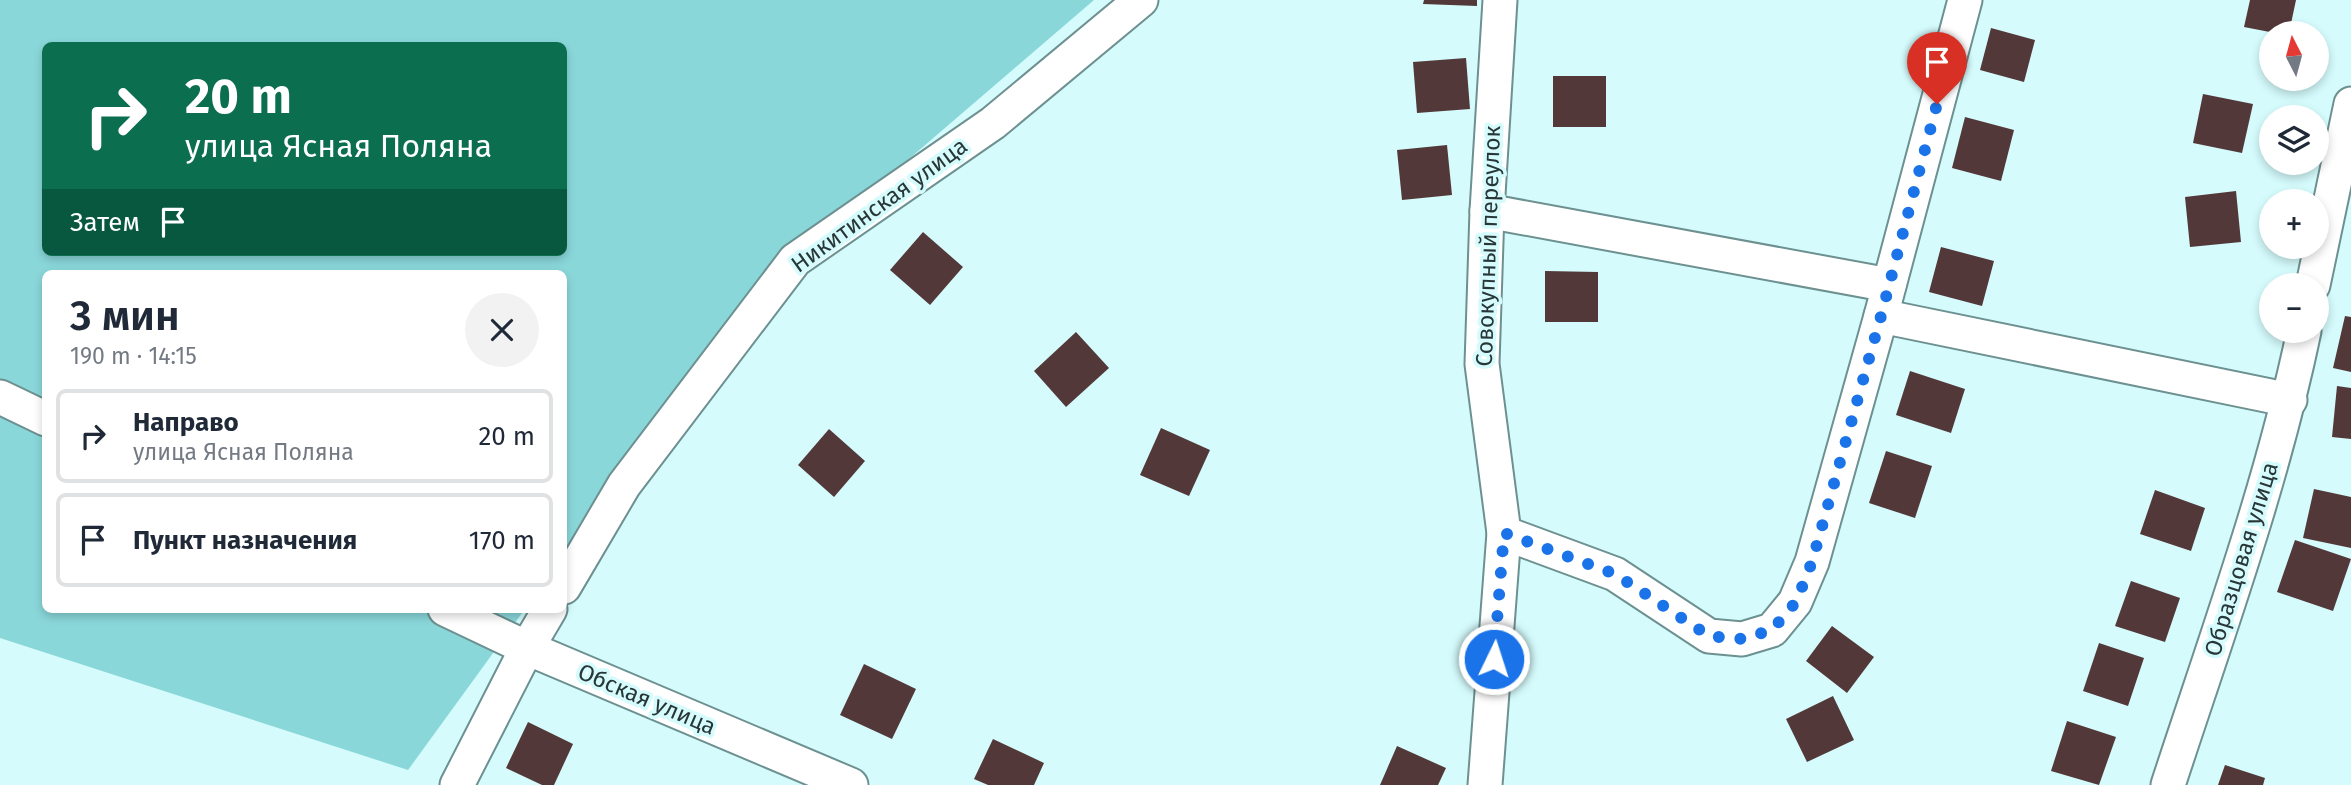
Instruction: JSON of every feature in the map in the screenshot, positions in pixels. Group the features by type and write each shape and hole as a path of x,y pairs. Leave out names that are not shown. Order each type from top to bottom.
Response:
{"street":[{"name":"Никитинская улица","path":"567,582 624,485 795,260 993,123 1141,0"},
{"name":"Совокупный переулок","path":"1485,785 1504,533 1482,364 1487,211 1500,0"},
{"path":"1504,533 1615,574 1709,636 1742,639 1772,630 1796,602 1812,562 1965,0"},
{"path":"2316,273 2351,104"},
{"path":"1487,211 1885,300 2290,400"},
{"name":"Образцовая улица","path":"2168,785 2252,529 2290,400 2302,343"},
{"path":"0,397 42,417"},
{"name":"Обская улица","path":"453,613 527,648 851,785"},
{"path":"457,785 548,613"}],"shaded area":[{"path":"0,0 1094,0 761,286 567,552 567,270 42,270 42,613 522,613 408,770 0,638"}],"building":[{"path":"1424,0 1477,0 1477,6 1423,4"},
{"path":"2250,0 2296,0 2292,21 2259,21 2259,30 2244,27"},
{"path":"1991,28 2035,40 2024,82 1980,70"},
{"path":"1466,58 1470,109 1417,113 1413,62"},
{"path":"1553,76 1606,76 1606,127 1553,127"},
{"path":"2203,94 2253,104 2242,153 2193,143"},
{"path":"1965,117 2014,130 2001,181 1952,168"},
{"path":"1447,145 1452,195 1402,200 1397,150"},
{"path":"2236,191 2241,242 2190,247 2185,197"},
{"path":"923,232 963,267 930,305 890,270"},
{"path":"1941,247 1994,261 1982,306 1929,292"},
{"path":"1545,271 1598,272 1598,322 1545,322"},
{"path":"2345,316 2351,317 2351,372 2333,368"},
{"path":"1076,332 1109,368 1066,407 1034,371"},
{"path":"1910,371 1965,389 1951,433 1896,415"},
{"path":"2337,386 2351,388 2351,439 2332,437"},
{"path":"1161,428 1210,450 1189,496 1140,475"},
{"path":"829,429 865,461 834,497 798,465"},
{"path":"1886,451 1932,466 1915,518 1869,503"},
{"path":"2314,489 2351,497 2351,548 2303,538"},
{"path":"2155,490 2205,508 2191,551 2140,534"},
{"path":"2295,540 2351,559 2333,611 2277,592"},
{"path":"2131,581 2180,598 2165,642 2115,626"},
{"path":"1832,626 1874,657 1847,693 1806,661"},
{"path":"2099,643 2144,658 2128,706 2083,691"},
{"path":"864,664 916,689 892,739 840,715"},
{"path":"1833,696 1854,740 1807,762 1786,719"},
{"path":"2067,721 2116,737 2099,785 2051,771"},
{"path":"528,722 573,744 554,785 542,785 506,768"},
{"path":"993,739 1044,763 1034,785 988,785 974,779"},
{"path":"1397,746 1446,768 1438,785 1380,785"},
{"path":"2225,765 2265,778 2263,785 2218,785"}],"route":[{"path":"1494,659 1504,533 1615,574 1709,636 1742,639 1772,630 1796,602 1812,562 1937,104"}]}
